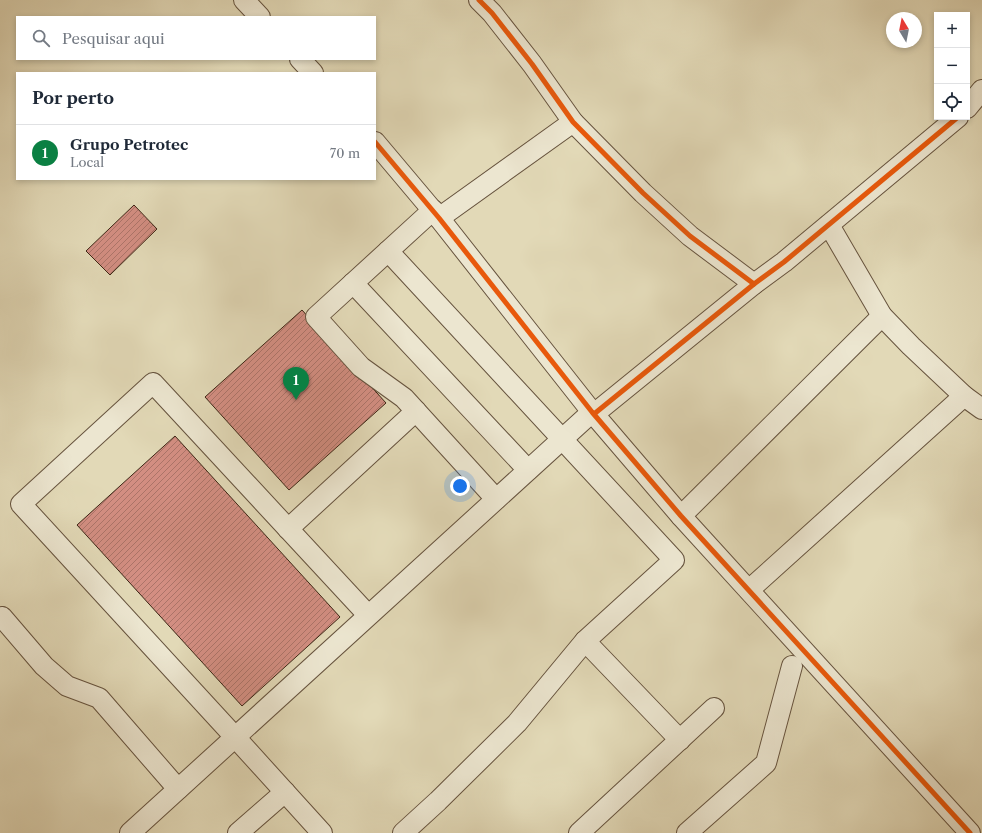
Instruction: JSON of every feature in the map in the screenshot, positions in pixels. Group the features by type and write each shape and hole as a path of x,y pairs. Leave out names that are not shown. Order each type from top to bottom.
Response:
{"street":[{"path":"244,0 259,16"},
{"path":"479,0 492,13 528,59 573,122 643,193 690,236 754,284"},
{"path":"301,60 312,72"},
{"path":"970,104 982,90"},
{"path":"130,833 562,439 829,225 954,120"},
{"path":"496,499 404,398 361,366 316,317 388,251 436,214 573,122"},
{"path":"376,143 436,214 593,413 681,516 970,833"},
{"path":"829,225 882,316 911,346 964,396 982,409"},
{"path":"388,251 674,560 585,641 517,723 438,801 403,833"},
{"path":"353,283 528,470"},
{"path":"681,516 882,316"},
{"path":"322,833 20,504 153,383 368,615"},
{"path":"749,590 964,396"},
{"path":"288,529 416,411"},
{"path":"2,617 44,666 67,686 99,698 178,788"},
{"path":"585,641 680,740"},
{"path":"687,833 766,763 792,666"},
{"path":"580,833 714,708"},
{"path":"238,833 285,792"}],"building":[{"path":"134,205 157,229 110,275 86,251"},
{"path":"302,310 386,403 289,490 205,397"},
{"path":"175,436 340,617 242,706 77,525"}],"cycle path":[{"path":"479,0 492,13 532,64 573,122 643,193 690,236 754,284"},
{"path":"594,414 754,284 784,262 954,120"},
{"path":"376,143 439,218 592,412 681,516 970,833"}],"place":[{"name":"Grupo Petrotec","path":"296,400"}]}
